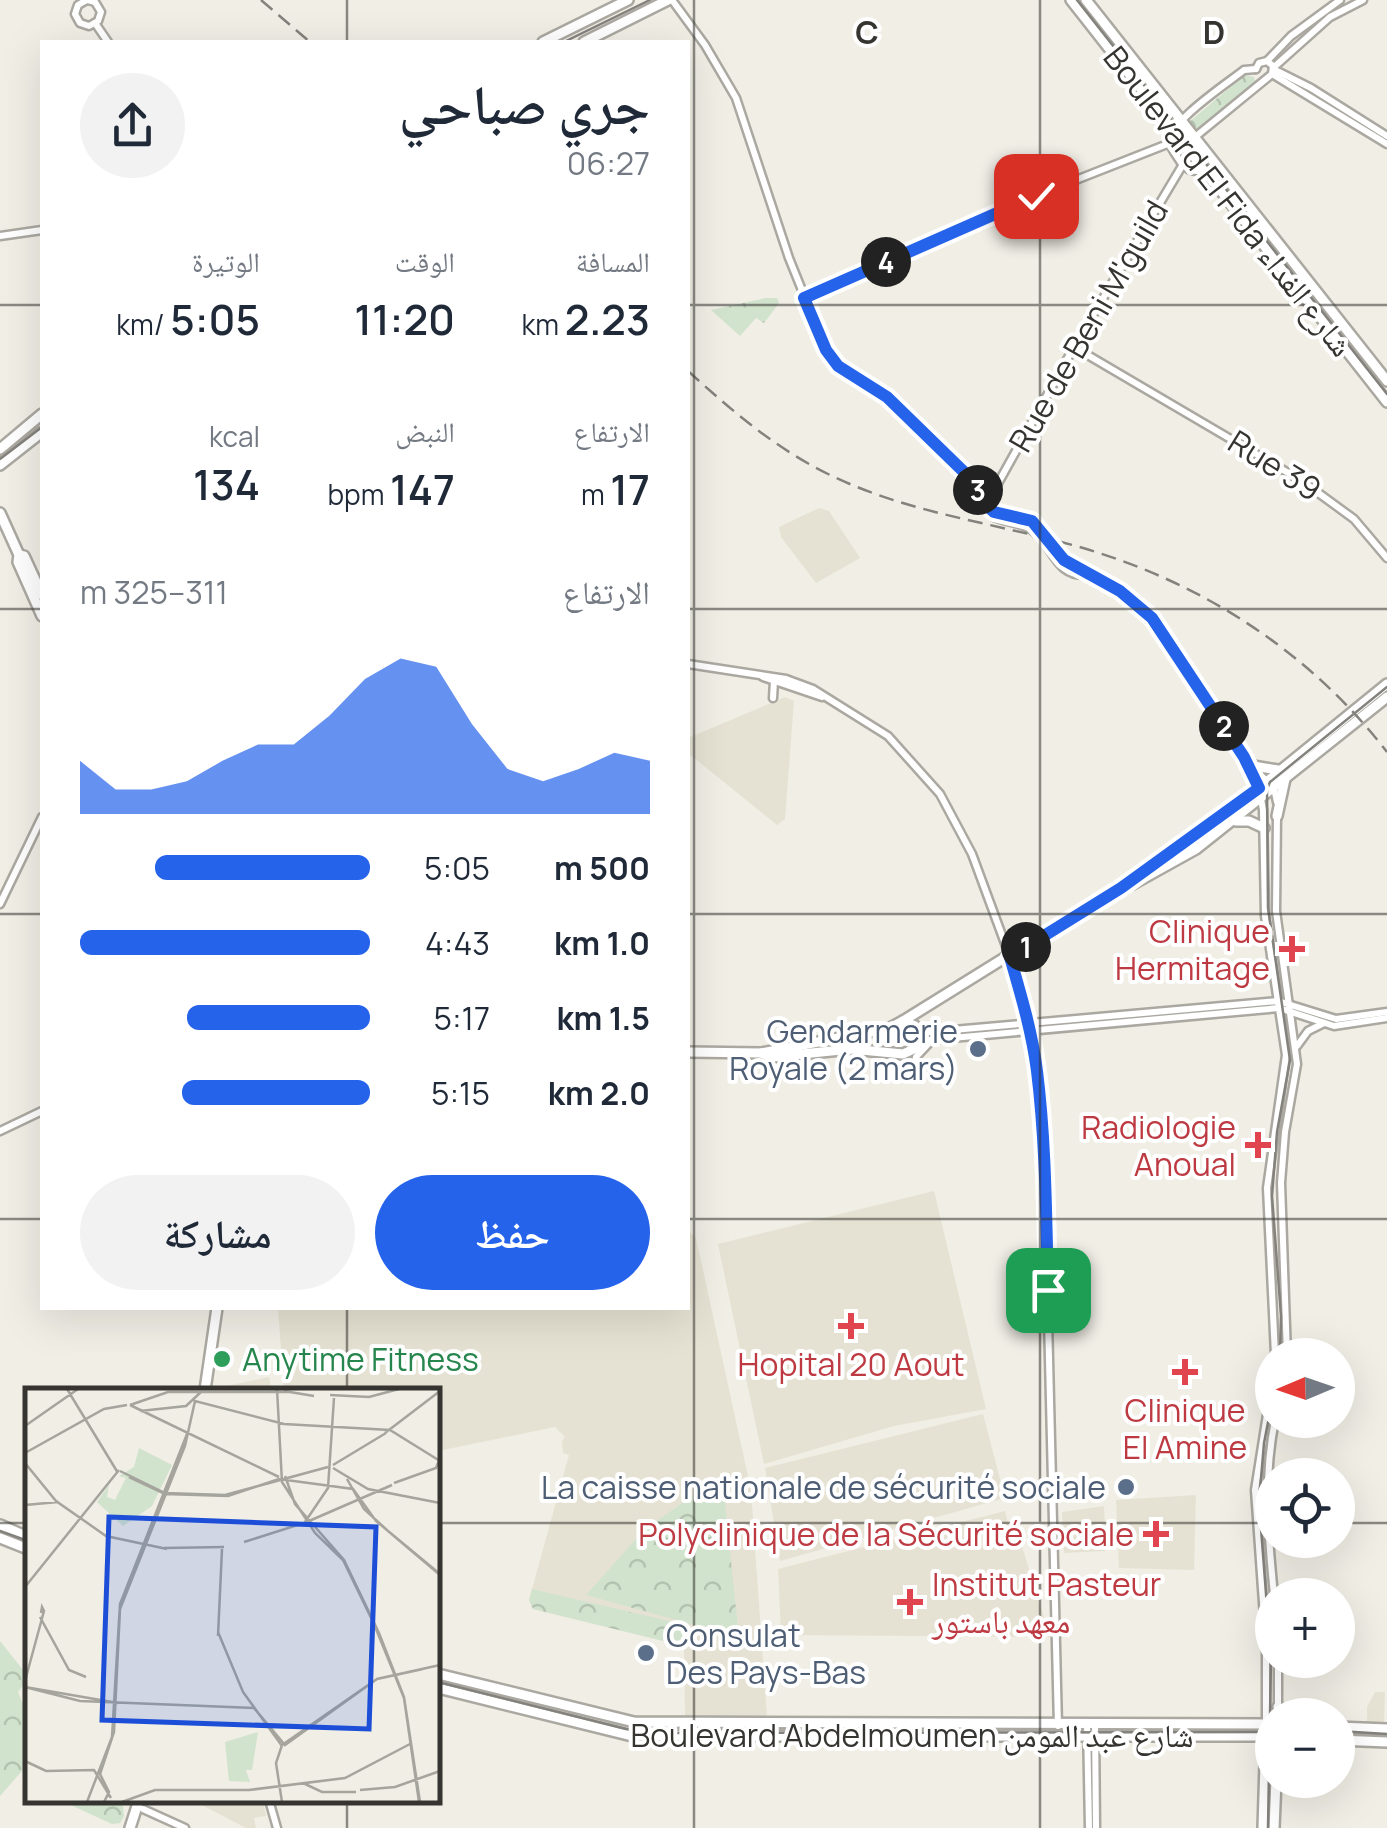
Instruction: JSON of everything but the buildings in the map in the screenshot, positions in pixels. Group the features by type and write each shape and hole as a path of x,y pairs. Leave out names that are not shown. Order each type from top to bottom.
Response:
{"main road":[{"path":"546,40 628,0"},
{"path":"588,40 670,0"},
{"name":"Boulevard El Fida شارع الفداء","path":"1070,0 1171,137 1205,172 1387,402"},
{"name":"Boulevard El Fida شارع الفداء","path":"1086,0 1387,382"},
{"path":"0,449 40,416"},
{"path":"0,464 40,434"},
{"path":"0,513 40,602"},
{"path":"19,556 24,556 40,591"},
{"path":"19,556 17,560 40,612"},
{"path":"1121,888 1166,868 1233,821 1387,684"},
{"path":"1277,816 1282,774 1387,697"},
{"path":"1251,766 1282,774"},
{"path":"761,1054 772,1057 851,1049 910,1052 913,1030 938,999 1121,888 1265,789"},
{"path":"1233,821 1249,821 1264,828"},
{"path":"690,1052 761,1054 890,1028 913,1030"},
{"path":"890,1028 888,1042 898,1052"},
{"path":"205,1388 216,1310"},
{"path":"0,1525 25,1536"},
{"path":"0,1538 25,1548"},
{"name":"Boulevard Abdelmoumen شارع عبد المومن","path":"440,1674 634,1722 1255,1724"},
{"name":"Boulevard Abdelmoumen شارع عبد المومن","path":"440,1688 632,1736 1252,1736"},
{"path":"765,1725 773,1715"},
{"path":"1355,1728 1387,1729"},
{"path":"1252,1736 1255,1739"},
{"path":"1355,1741 1387,1742"},
{"path":"1263,1798 1263,1828"},
{"path":"1274,1828 1275,1798"},
{"path":"130,1828 140,1803"}],"street":[{"path":"85,0 100,8 95,23 86,26 78,20 76,8 85,0"},
{"path":"670,0 705,44 732,91 804,298 826,350 838,366 884,393 964,472 992,516 1031,529 1065,570 1087,575 1120,591 1152,618 1265,789 1277,816 1276,911 1298,1064 1284,1145 1280,1203 1287,1338"},
{"path":"1195,137 1343,2 1363,0"},
{"path":"95,23 107,40"},
{"path":"1256,69 1259,62 1387,144"},
{"path":"804,298 1171,137 1181,120 1244,70 1256,69"},
{"path":"1256,69 1260,76 1270,70"},
{"path":"1270,70 1311,88 1387,136"},
{"name":"Rue de Beni M'guild","path":"1171,137 1182,166 1205,172"},
{"name":"Rue de Beni M'guild","path":"983,502 996,486 1182,166"},
{"path":"0,236 40,230"},
{"name":"Rue 39","path":"1074,347 1295,476 1354,519 1387,558"},
{"name":"Rue de Beni M'guild","path":"978,492 996,486"},
{"path":"690,664 774,676 828,699 888,736 940,794 972,854 1010,957 1030,1028 1044,1155 1059,1737"},
{"path":"758,675 804,689"},
{"path":"773,698 774,681"},
{"path":"1265,789 1266,916 1286,1064 1270,1149 1267,1216 1275,1338"},
{"path":"0,904 40,821"},
{"path":"913,1030 933,1040 1278,1004 1336,1019 1387,1015"},
{"path":"1290,1008 1324,1023 1348,1025 1387,1015"},
{"path":"1296,1046 1308,1031 1324,1023"},
{"path":"913,1030 1030,1028"},
{"path":"914,1068 916,1057 933,1040"},
{"path":"0,1131 40,1112"},
{"path":"1263,1438 1254,1490 1268,1698"},
{"path":"1272,1438 1266,1506 1272,1578"},
{"path":"1091,1724 1092,1828"},
{"path":"140,1803 185,1828"},
{"path":"270,1803 277,1828"}],"shaded area":[{"path":"819,508 829,511 860,558 816,583 781,537 779,527"},
{"path":"785,697 794,701 785,819 777,825 690,755 690,737"},
{"name":"Hopital 20 Aout","path":"934,1191 986,1409 894,1426 764,1464 718,1244"},
{"path":"690,1232 696,1238 751,1490 767,1717 685,1717 684,1646 533,1609 529,1600 569,1455 563,1453 565,1437 555,1427 440,1451 440,1388 284,1388 278,1310 690,1310"},
{"path":"269,1377 271,1387 226,1388"},
{"path":"983,1414 1005,1498 780,1561 765,1468"},
{"name":"Polyclinique de la Sécurité sociale","path":"1196,1495 1194,1570 1119,1568 1116,1500"},
{"path":"1104,1506 1106,1551 1064,1553 1062,1512"},
{"name":"Institut Pasteur معهد باستور","path":"1005,1511 1007,1520 1017,1530 1050,1637 781,1635 778,1569"},
{"path":"1375,1692 1385,1692 1384,1722 1367,1722 1367,1707"},
{"path":"198,1803 263,1803 266,1816 254,1818 256,1828 246,1828"}],"green space":[{"path":"1245,75 1254,77 1256,86 1197,134 1189,122"},
{"path":"777,298 779,303 764,323 756,318 740,336 711,310"},
{"path":"722,1475 738,1628 709,1629 586,1595 644,1530"},
{"path":"532,1589 686,1625 684,1646 533,1609 529,1600"},
{"path":"0,1641 25,1672 25,1683 18,1692 25,1705 25,1767 0,1796"},
{"path":"66,1803 117,1803 123,1806 124,1816 120,1823 112,1824"}],"tram line":[{"path":"568,40 650,0"},
{"path":"1077,0 1387,394"},
{"path":"0,459 40,429"},
{"path":"1280,1338 1272,1196 1277,1132 1290,1060 1268,908 1267,789 1270,782 1387,687"},
{"path":"1265,1438 1259,1502 1271,1659 1268,1828"},
{"path":"0,1531 25,1540"},
{"path":"440,1682 626,1729 673,1733 1255,1732"},
{"path":"1355,1732 1387,1734"}],"railway":[{"path":"261,0 308,40"},
{"path":"690,373 772,440 856,487 914,506 1109,556 1199,595 1242,620 1320,679 1387,752"}],"place":[{"name":"Clinique Hermitage","path":"1292,949"},
{"name":"Gendarmerie Royale (2 mars)","path":"978,1049"},
{"name":"Radiologie Anoual","path":"1258,1145"},
{"name":"Hopital 20 Aout","path":"851,1326"},
{"name":"Anytime Fitness","path":"222,1359"},
{"name":"Clinique El Amine","path":"1185,1372"},
{"name":"La caisse nationale de sécurité sociale","path":"1126,1487"},
{"name":"Polyclinique de la Sécurité sociale","path":"1156,1534"},
{"name":"Institut Pasteur معهد باستور","path":"910,1602"},
{"name":"Consulat Des Pays-Bas","path":"646,1653"}],"route":[{"path":"1036,196 804,298 826,350 838,366 884,393 964,472 983,502 994,512 1032,521 1064,560 1120,591 1159,625 1249,765 1259,788 1121,888 1010,957 1037,1070 1048,1290"}]}
